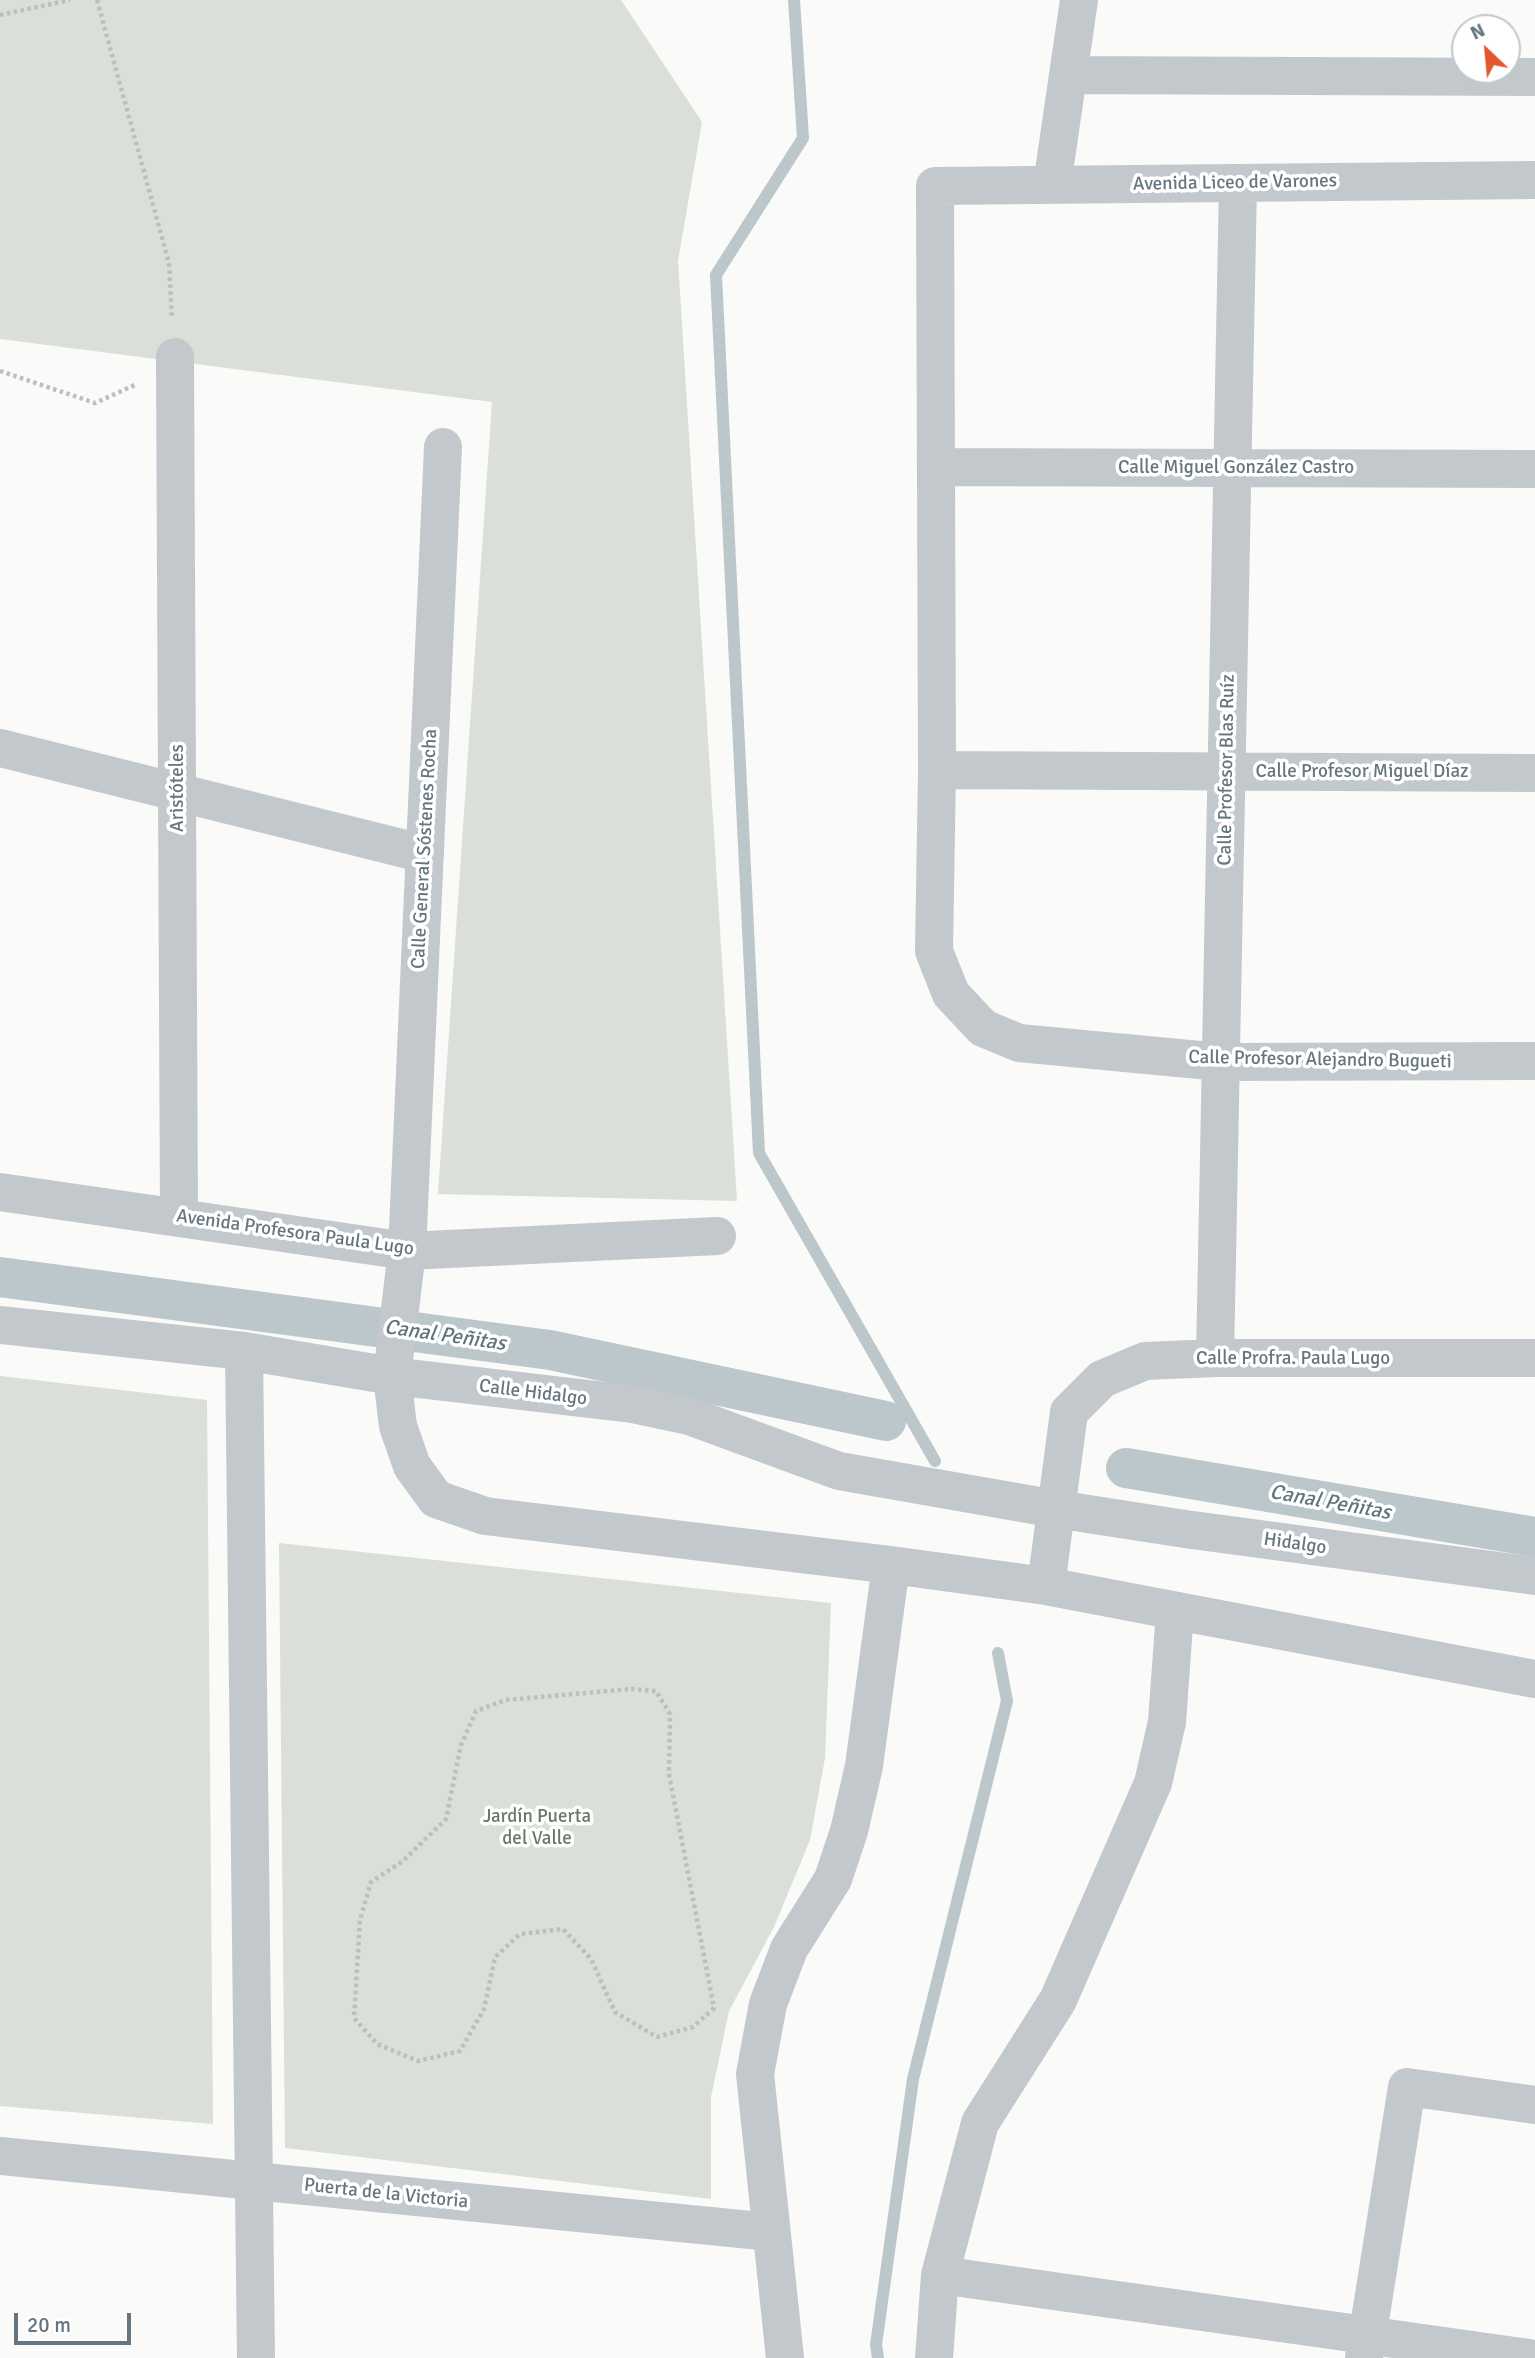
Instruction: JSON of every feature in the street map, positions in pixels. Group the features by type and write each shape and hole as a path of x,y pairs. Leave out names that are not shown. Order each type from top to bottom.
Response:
{"street":[{"path":"1052,185 1079,0"},
{"path":"1068,75 1535,77"},
{"name":"Avenida Liceo de Varones","path":"937,467 935,186 1535,180"},
{"name":"Calle Profesor Blas Ruíz","path":"1215,1358 1238,183"},
{"name":"Aristóteles","path":"175,357 179,1218"},
{"name":"Calle General Sóstenes Rocha","path":"407,1251 443,447"},
{"path":"937,467 937,770"},
{"name":"Calle Miguel González Castro","path":"937,467 1535,469"},
{"path":"0,748 425,854"},
{"name":"Calle Profesor Miguel Díaz","path":"937,770 1535,773"},
{"name":"Calle Profesor Alejandro Bugueti","path":"937,770 934,951 951,994 983,1028 1019,1043 1221,1062 1535,1061"},
{"name":"Avenida Profesora Paula Lugo","path":"0,1192 407,1251 717,1236"},
{"path":"407,1251 393,1367 398,1426 412,1466 436,1499 485,1516 891,1565 1046,1587 1535,1679"},
{"name":"Calle Hidalgo","path":"0,1325 393,1367 632,1404 689,1416 839,1471 1056,1509"},
{"path":"243,1351 256,2358"},
{"name":"Calle Profra. Paula Lugo","path":"1056,1509 1069,1412 1102,1379 1145,1361 1215,1358 1535,1358"},
{"path":"1046,1587 1056,1509"},
{"name":"Hidalgo","path":"1056,1509 1535,1576"},
{"path":"785,2358 755,2074 768,2004 789,1950 833,1879 849,1830 864,1766 891,1565"},
{"path":"934,2358 940,2275 980,2123 1058,2000 1153,1783 1167,1723 1175,1611"},
{"path":"1366,2346 1407,2087 1535,2105"},
{"name":"Puerta de la Victoria","path":"0,2156 771,2232"},
{"path":"940,2275 1366,2346 1529,2358"}],"path":[{"path":"0,15 70,0"},
{"path":"0,371 95,403 145,381 175,357 169,263 97,0"},
{"path":"631,1689 656,1692 670,1714 669,1774 714,2008 693,2027 657,2037 615,2012 591,1959 563,1929 520,1934 495,1957 484,2009 460,2051 418,2061 377,2043 354,2018 360,1920 371,1882 404,1861 446,1819 461,1745 476,1711 505,1700 631,1689"}],"green space":[{"path":"0,0 621,0 702,122 678,261 737,1201 438,1194 492,402 0,339"},
{"path":"0,1376 207,1400 213,2124 0,2106"},
{"name":"Jardín Puerta del Valle","path":"279,1543 831,1603 825,1758 810,1840 774,1927 729,2011 711,2097 711,2199 285,2148"}],"waterway":[{"path":"794,0 803,138 716,275 759,1153 935,1461"},
{"name":"Canal Peñitas","path":"0,1277 550,1350 886,1421"},
{"name":"Canal Peñitas","path":"1126,1468 1535,1537"},
{"path":"878,2358 876,2345 913,2079 1007,1701 998,1653"}]}
